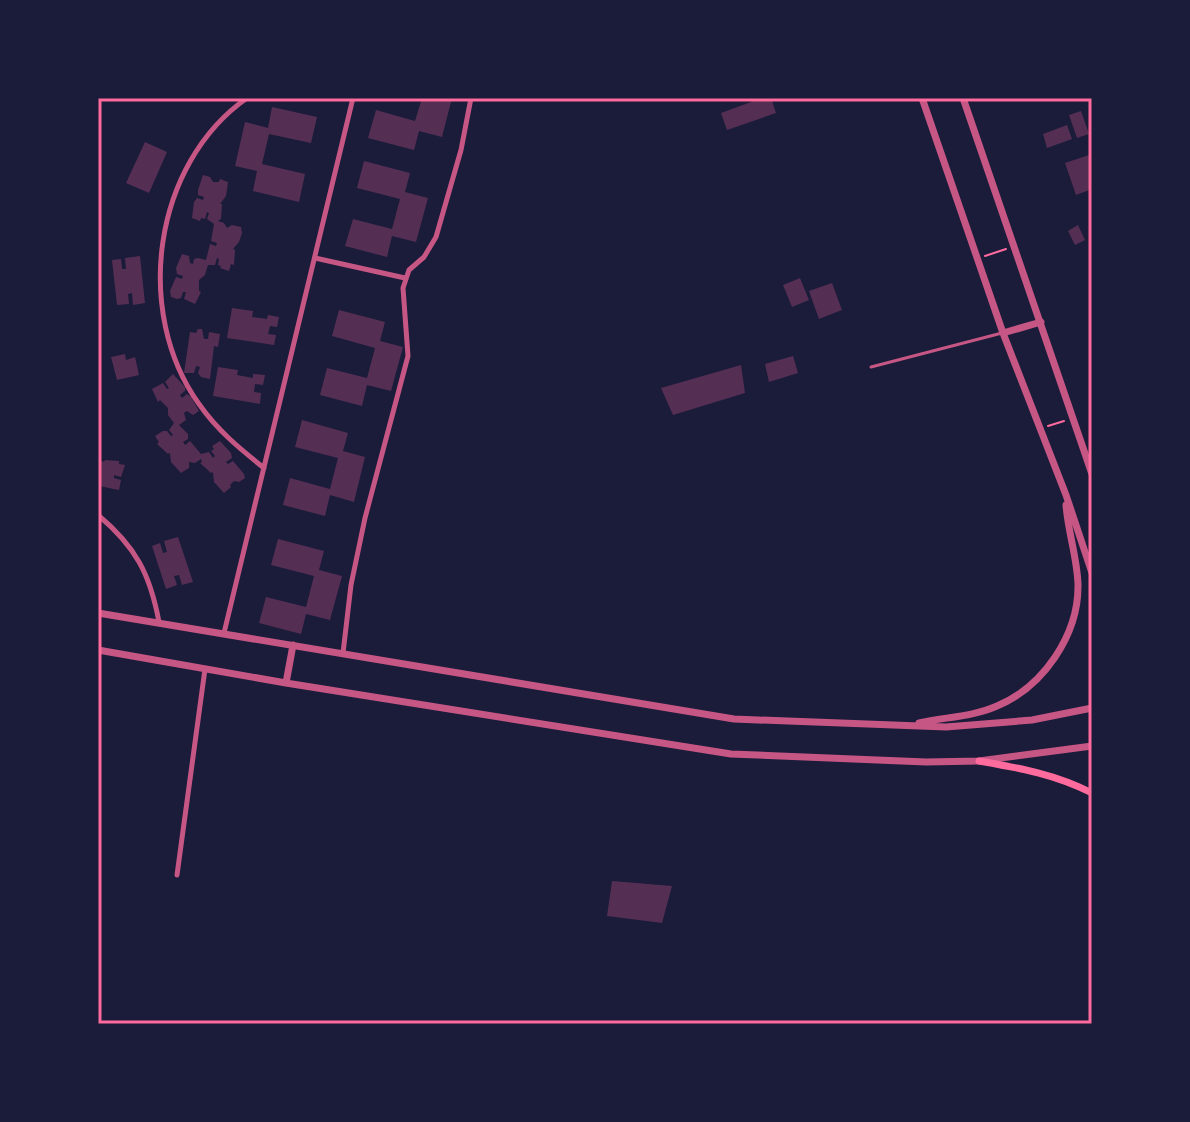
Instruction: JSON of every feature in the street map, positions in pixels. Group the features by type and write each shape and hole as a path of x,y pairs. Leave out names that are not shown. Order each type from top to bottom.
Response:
{"main road":[{"path":"979,761 1066,779 1092,793"}],"street":[{"path":"247,98 206,139 181,179 166,223 159,269 163,316 176,361 198,403 227,439 264,468"},
{"path":"224,633 353,98"},
{"path":"343,653 351,585 365,518 408,356 405,278 436,237 461,150 471,98"},
{"path":"922,98 1003,333 1066,495 1092,573"},
{"path":"963,98 1092,474"},
{"path":"315,258 405,278"},
{"path":"1003,333 1041,322"},
{"path":"908,726 971,715 999,706 1024,690 1046,670 1063,645 1073,617 1078,588 1076,558 1067,529 1066,495"},
{"path":"98,515 122,537 141,562 153,591 159,623"},
{"path":"98,613 734,719 908,726 995,724 1092,708"},
{"path":"286,683 293,645"},
{"path":"98,650 731,754 926,762 979,761 1092,746"},
{"path":"177,875 205,669"}],"lane":[{"path":"871,367 1003,333"}],"path":[{"path":"978,258 1015,246"},
{"path":"1040,429 1073,418"}],"building":[{"path":"422,98 452,98 442,137 419,131 414,150 368,138 376,110 415,121"},
{"path":"762,98 771,98 776,113 727,130 721,113"},
{"path":"272,107 317,117 311,143 269,134 262,164 305,174 299,202 253,191 257,171 235,166 245,122 268,128"},
{"path":"1081,111 1089,134 1077,138 1069,115"},
{"path":"1067,125 1072,139 1047,148 1043,134"},
{"path":"145,142 167,152 149,193 126,183"},
{"path":"1089,155 1092,189 1076,195 1065,163"},
{"path":"364,161 410,173 405,192 428,198 416,242 392,236 387,257 345,246 353,219 392,229 400,199 357,188"},
{"path":"203,175 213,182 220,179 228,182 226,196 220,204 221,219 218,221 227,228 232,225 241,227 242,233 233,249 234,265 231,264 229,271 220,268 217,258 215,265 208,265 205,275 199,280 201,292 195,304 184,299 186,292 177,299 171,297 170,291 176,277 182,279 183,276 177,274 176,268 182,254 189,256 193,264 194,259 206,260 210,244 216,246 217,243 211,241 214,224 207,219 209,213 200,221 192,218 194,202 204,197 198,195"},
{"path":"1078,225 1085,240 1075,245 1068,231"},
{"path":"140,256 145,303 133,305 132,293 128,294 129,304 117,305 112,260 121,259 122,269 126,269 125,258"},
{"path":"800,278 809,300 792,307 783,285"},
{"path":"832,283 842,310 819,319 809,291"},
{"path":"232,308 253,311 252,317 279,317 277,327 270,326 268,334 276,335 274,345 227,338"},
{"path":"339,310 385,322 380,341 403,347 391,391 367,385 362,406 320,395 327,368 367,378 375,348 332,336"},
{"path":"202,329 204,339 208,339 209,332 220,334 218,347 214,346 210,379 201,377 198,373 200,367 196,366 194,373 184,373 190,332 196,333"},
{"path":"125,354 126,360 135,357 139,375 117,380 111,357"},
{"path":"793,356 798,373 769,382 765,364"},
{"path":"741,365 745,393 673,415 661,388"},
{"path":"218,367 238,370 237,375 253,378 253,374 265,375 263,385 255,384 254,392 261,393 260,404 213,396"},
{"path":"173,374 185,387 180,395 182,398 187,394 191,397 199,411 193,415 187,411 184,413 186,420 179,425 188,434 188,439 183,442 185,445 190,441 201,454 209,452 213,458 212,446 220,441 231,453 232,458 226,462 233,461 244,474 245,478 234,481 224,493 214,482 213,472 200,463 201,459 195,463 189,462 189,468 181,473 171,462 170,453 157,444 159,442 155,436 163,431 173,435 169,430 174,423 168,415 168,408 160,400 158,402 152,389 163,383 169,388 165,382"},
{"path":"302,420 348,433 343,451 365,457 354,502 330,495 325,516 283,505 290,478 330,489 338,458 295,447"},
{"path":"98,459 104,462 119,461 119,464 125,465 121,477 114,475 114,478 121,480 119,490 99,486"},
{"path":"178,537 193,582 182,585 179,575 174,576 177,585 166,589 152,546 160,543 163,553 167,552 164,541"},
{"path":"278,539 324,551 319,570 342,576 330,620 306,614 301,634 259,623 266,597 306,607 314,576 271,565"},
{"path":"612,881 672,886 662,923 607,916"}]}
